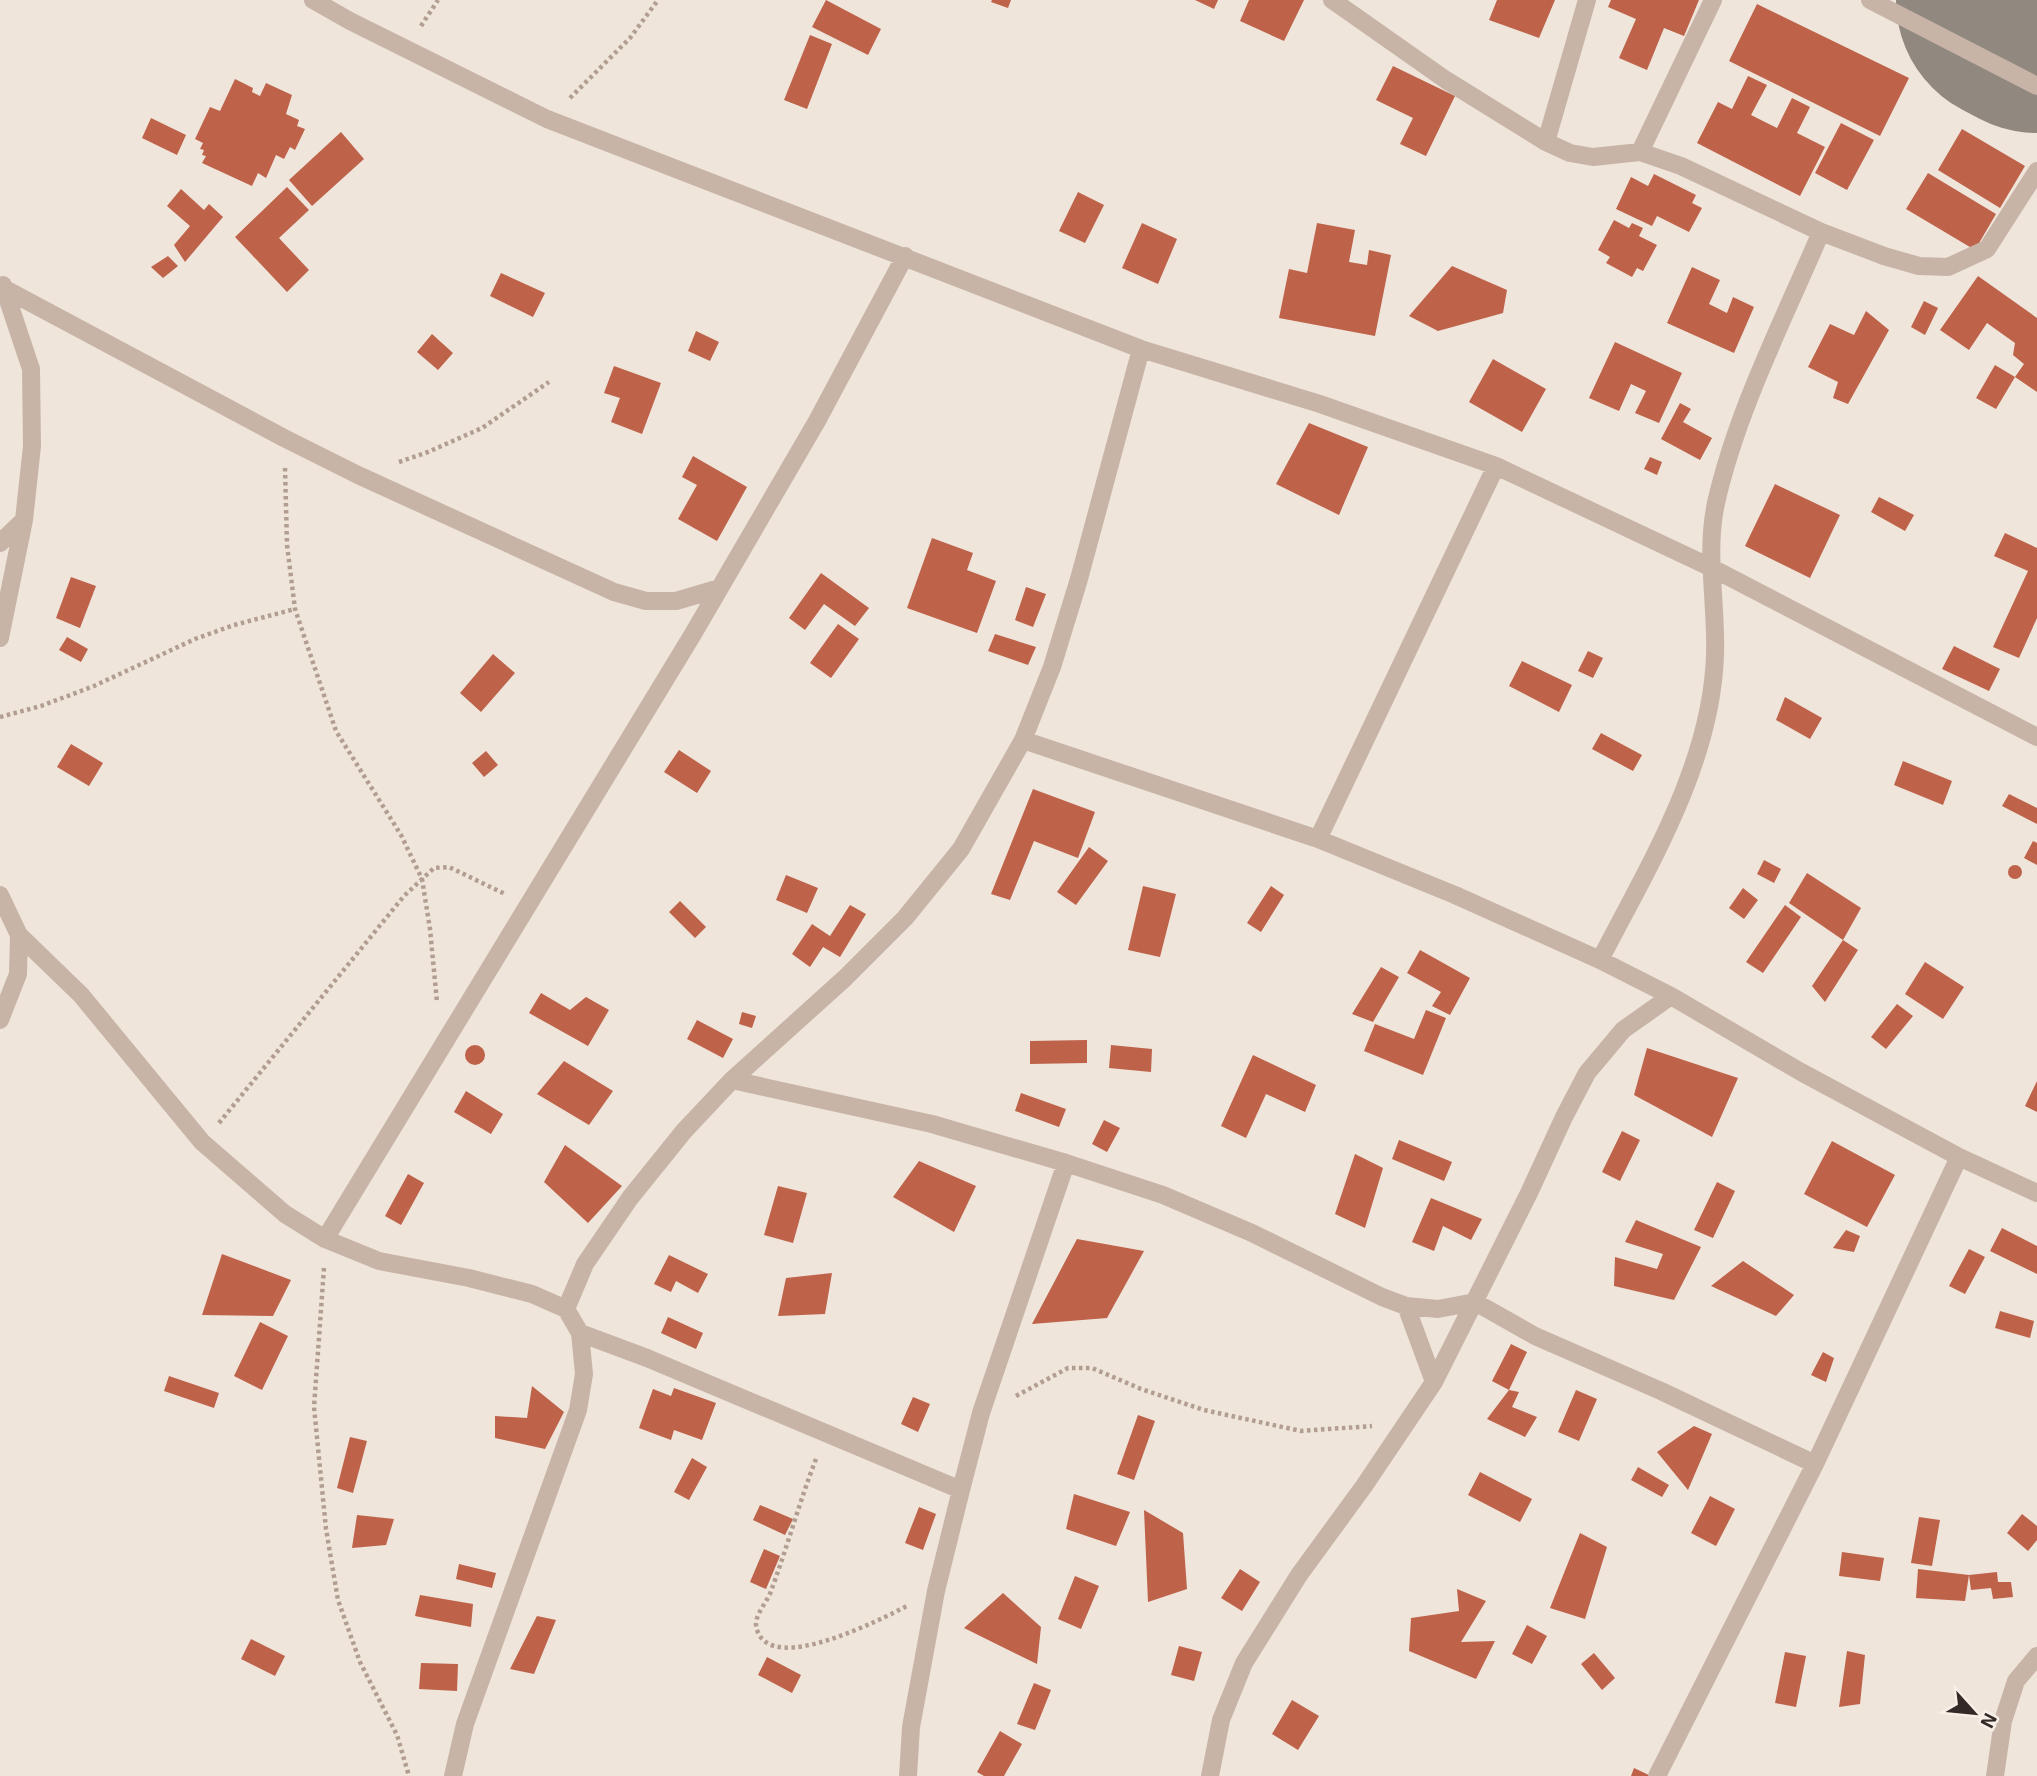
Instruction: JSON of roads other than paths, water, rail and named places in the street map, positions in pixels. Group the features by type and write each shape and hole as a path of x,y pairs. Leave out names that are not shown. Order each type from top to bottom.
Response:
{"street":[{"path":"313,0 547,119 1141,349 1320,404 1496,466 1710,567 2037,737"},
{"path":"1332,0 1447,80 1546,142 1570,153 1593,157 1640,152 1681,166 1821,232 1919,266 1948,267 1987,249 2037,171"},
{"path":"1546,142 1587,0"},
{"path":"1640,152 1713,0"},
{"path":"1870,0 2037,86"},
{"path":"1600,960 1682,794 1707,719 1715,656 1710,567 1716,505 1736,431 1821,232"},
{"path":"325,1239 720,589 817,421 905,256"},
{"path":"2,285 284,438 358,475 614,592 646,601 676,601 720,589"},
{"path":"0,638 24,520 32,446 31,369 2,285"},
{"path":"566,1309 585,1265 630,1198 684,1131 732,1080 845,978 905,918 961,849 1023,740 1052,667 1079,579 1141,349"},
{"path":"1318,839 1496,466"},
{"path":"0,542 24,520"},
{"path":"1023,740 1318,839 1455,895 1600,960 1671,996 1801,1072 1959,1157 2037,1193"},
{"path":"0,895 19,935 82,995 202,1142 285,1214 325,1239 379,1261 469,1278 532,1294 566,1309 580,1333 584,1374 578,1410 464,1724 453,1776"},
{"path":"0,1020 18,974 19,935"},
{"path":"1210,1776 1222,1720 1244,1663 1298,1575 1364,1486 1434,1382 1587,1073 1623,1030 1671,996"},
{"path":"732,1080 932,1124 1163,1195 1252,1233 1382,1297 1406,1306 1438,1309 1475,1302 1535,1336 1661,1391 1815,1464"},
{"path":"1657,1776 1815,1464 1959,1157"},
{"path":"908,1776 911,1727 936,1591 961,1490 981,1413 1066,1163"},
{"path":"1406,1306 1434,1382"},
{"path":"580,1333 647,1358 961,1490"},
{"path":"1995,1776 2003,1721 2016,1681 2037,1656"}]}
